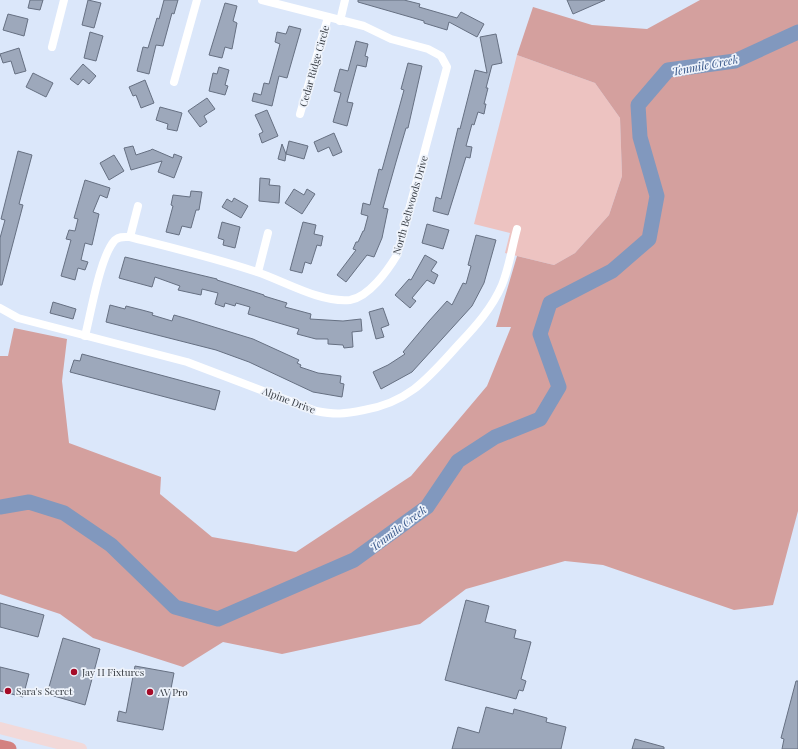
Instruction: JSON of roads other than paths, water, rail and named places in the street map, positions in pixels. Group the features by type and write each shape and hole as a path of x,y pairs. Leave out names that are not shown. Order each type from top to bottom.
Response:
{"highway":[{"path":"0,747 9,749"}],"main road":[{"path":"0,728 81,749"}],"street":[{"path":"52,47 64,0"},
{"path":"174,82 197,0"},
{"name":"North Beltwoods Drive","path":"130,237 196,253 258,272 320,296 338,300 351,300 362,294 388,271 397,255 447,67 441,56 428,49 391,38 364,26 262,0"},
{"path":"340,21 345,0"},
{"name":"Cedar Ridge Circle","path":"300,114 328,18"},
{"path":"85,336 106,255 115,241 120,237 130,237 138,206"},
{"name":"Alpine Drive","path":"0,308 18,318 187,362 316,411 338,415 382,407 399,400 417,388 473,329 491,307 502,284 518,229"},
{"path":"258,272 268,233"}],"waterway":[{"name":"Tenmile Creek","path":"0,507 29,502 64,513 111,545 175,607 218,619 354,560 427,507 458,461 495,437 540,419 559,387 540,334 550,303 612,271 649,239 657,196 640,137 638,105 668,70 735,61 798,32"}],"place":[{"name":"Jay H Fixtures","path":"74,672"},
{"name":"Sara's Secret","path":"8,691"},
{"name":"AV Pro","path":"150,692"}]}
